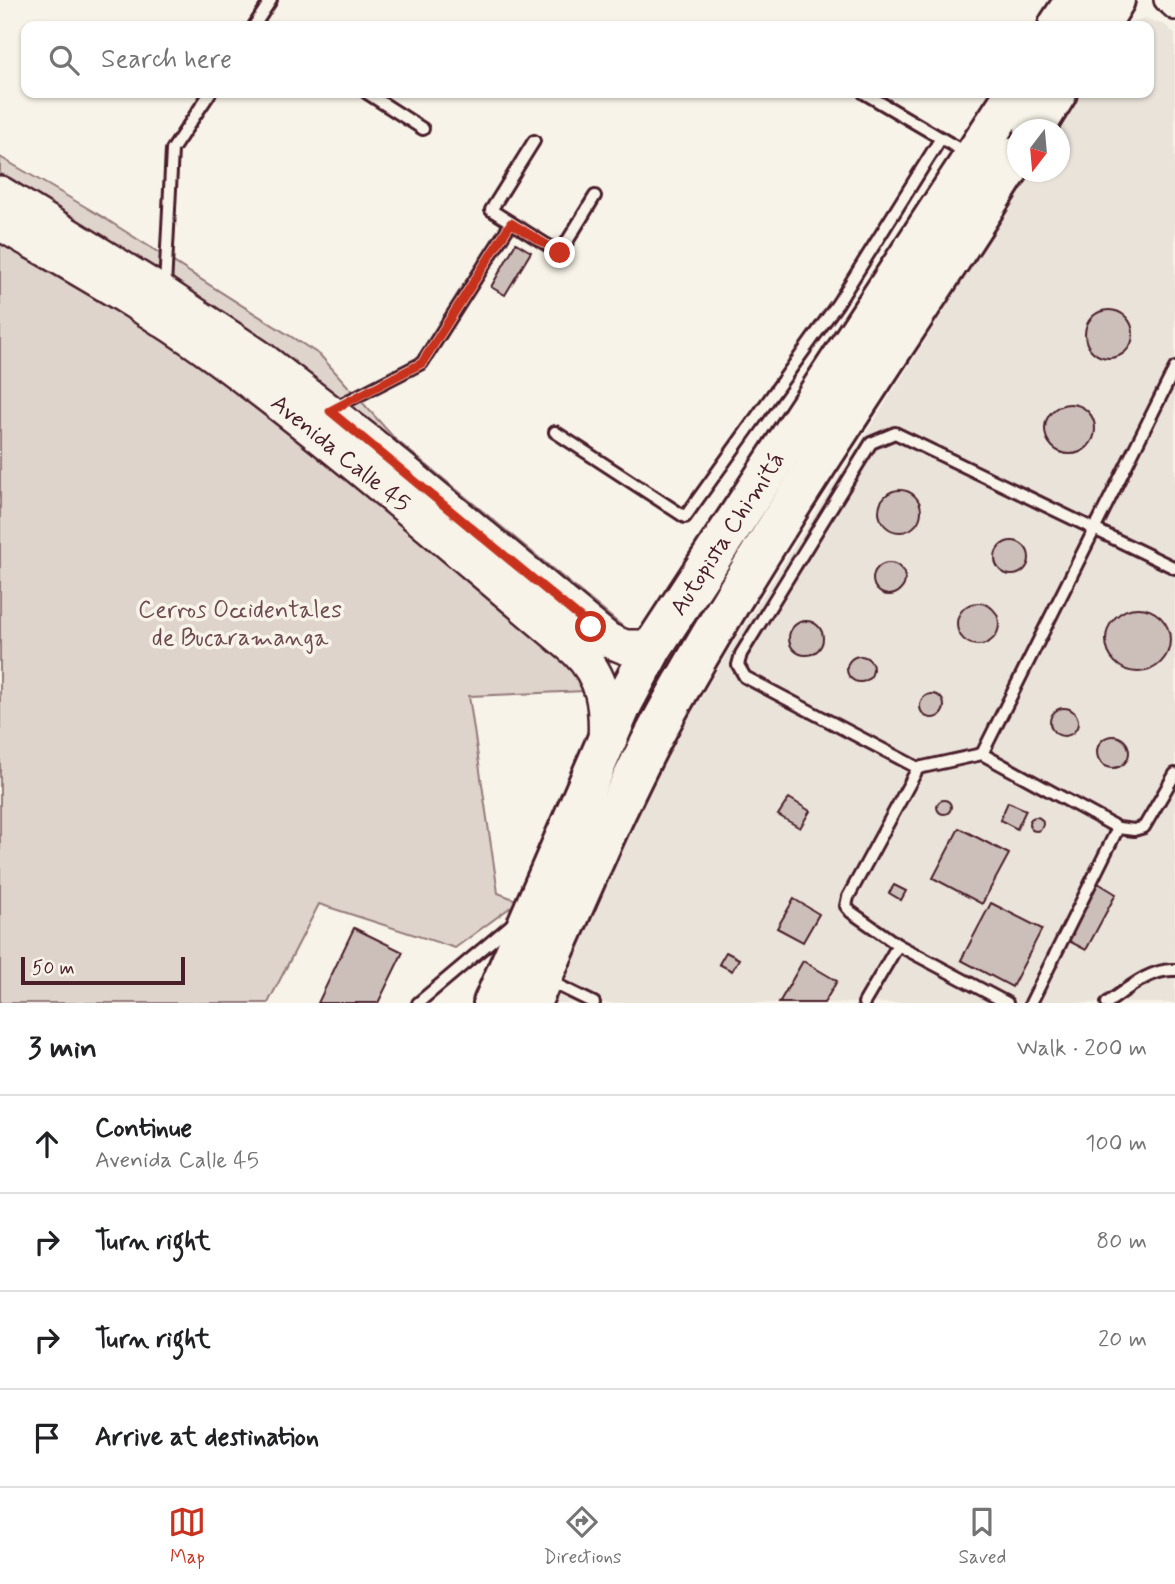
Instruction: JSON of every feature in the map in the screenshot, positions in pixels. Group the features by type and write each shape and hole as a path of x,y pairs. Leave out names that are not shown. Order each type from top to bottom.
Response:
{"highway":[{"path":"1061,21 1075,0"},
{"path":"1101,21 1115,0"},
{"name":"Autopista Chimitá","path":"493,1003 605,745 653,647 1012,98"},
{"path":"1041,119 1054,98"},
{"name":"Autopista Chimitá","path":"535,996 628,788 676,695 738,591 1007,171"}],"main road":[{"name":"Avenida Calle 45","path":"0,193 164,293 259,357 330,411 599,634 625,647 653,647"},
{"name":"Avenida Calle 45","path":"0,223 141,306 221,361 356,466 576,650 586,660 601,685 606,702 605,745"}],"street":[{"path":"1165,0 1175,9"}],"lane":[{"path":"259,21 271,0"},
{"path":"164,293 172,150 207,98"},
{"path":"375,98 423,129"},
{"path":"873,98 974,157"},
{"path":"555,432 685,517 838,303 941,138"},
{"path":"534,141 491,210 560,253 595,196"},
{"path":"330,411 422,363 511,223"},
{"path":"982,754 1175,368"},
{"path":"1175,568 895,433 871,443 741,654 738,665 745,677 918,768 982,754 1118,828 1134,830 1144,827 1175,774"},
{"path":"918,768 846,906 898,945 1007,1003"},
{"path":"1031,1003 1118,828"},
{"path":"418,1003 538,901"},
{"path":"864,1003 898,945"},
{"path":"1107,1003 1135,983 1167,970 1175,970"},
{"path":"535,996 594,1003"}],"shaded area":[{"path":"1154,21 1165,25 1175,34 1175,1003 554,1003 659,766 737,637 1026,182 1070,182 1070,119 1064,119 1078,98 1154,98"}],"green space":[{"name":"Cerros Occidentales de Bucaramanga","path":"0,157 101,216 320,355 395,439 633,635 585,691 469,696 498,893 519,901 455,948 319,904 268,1003 0,1003"}],"building":[{"path":"516,243 531,252 505,295 491,287"},
{"path":"1109,310 1118,311 1126,317 1132,325 1132,343 1126,351 1118,357 1109,358 1100,357 1092,351 1086,343 1085,334 1086,325 1092,317 1100,311"},
{"path":"1070,404 1088,411 1095,429 1088,447 1070,454 1052,447 1045,429 1052,411"},
{"path":"900,490 915,496 921,511 915,526 900,532 885,526 879,511 885,496"},
{"path":"1012,541 1024,546 1029,558 1024,570 1012,575 1000,570 995,558 1000,546"},
{"path":"889,563 901,567 905,579 901,591 889,595 877,591 873,579 877,567"},
{"path":"978,603 993,609 999,624 993,639 978,645 963,639 957,624 963,609"},
{"path":"1132,608 1144,608 1161,617 1168,628 1168,652 1161,663 1144,672 1132,672 1120,667 1111,658 1106,646 1106,634 1111,622 1120,613"},
{"path":"806,621 818,626 823,638 818,650 806,655 794,650 789,638 794,626"},
{"path":"860,656 870,659 873,669 870,679 860,682 850,679 847,669 850,659"},
{"path":"932,694 943,701 944,706 937,717 932,718 921,711 920,706 927,695"},
{"path":"1064,708 1074,712 1078,722 1074,732 1064,736 1054,732 1050,722 1054,712"},
{"path":"1113,736 1124,741 1129,752 1124,763 1113,768 1102,763 1097,752 1102,741"},
{"path":"789,798 810,811 800,828 778,815"},
{"path":"941,800 947,800 951,807 947,814 941,814 937,810 937,804"},
{"path":"1008,802 1026,810 1017,829 1000,820"},
{"path":"1033,817 1039,817 1043,824 1039,831 1033,831 1029,827 1029,821"},
{"path":"959,828 1009,854 982,904 933,878"},
{"path":"1098,883 1116,894 1086,950 1067,940"},
{"path":"894,885 906,891 901,900 889,893"},
{"path":"794,899 819,914 803,942 777,928"},
{"path":"991,903 1042,929 1012,987 961,960"},
{"path":"354,928 403,952 378,1003 318,1003"},
{"path":"726,952 739,959 732,971 719,964"},
{"path":"803,961 837,981 824,1003 779,1003"}],"route":[{"path":"560,253 511,223 422,363 330,411 591,627"}]}
